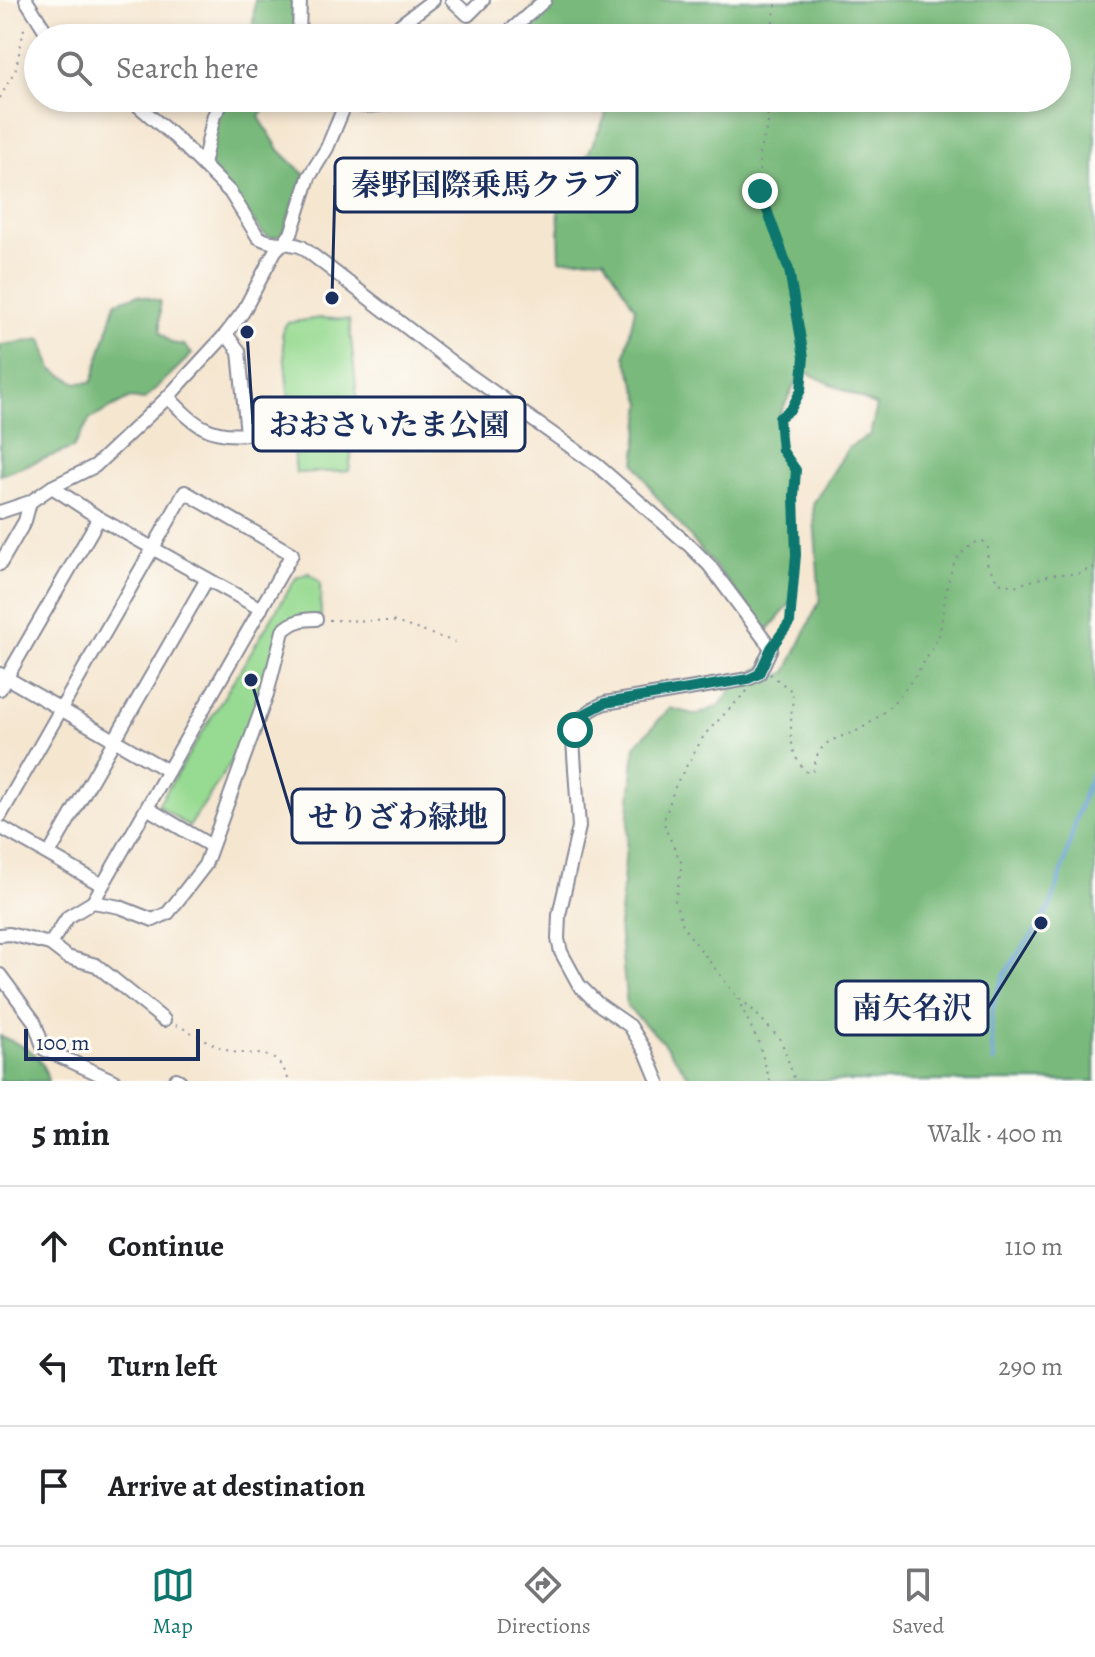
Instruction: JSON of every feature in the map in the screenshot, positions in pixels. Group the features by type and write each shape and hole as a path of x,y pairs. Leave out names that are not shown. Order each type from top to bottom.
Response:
{"street":[{"path":"299,24 300,0"},
{"path":"401,24 433,0"},
{"path":"452,0 468,15 483,0"},
{"path":"518,24 545,0"},
{"path":"27,1 41,24"},
{"path":"144,112 203,165 238,203 258,237 265,242 294,243 302,247 458,367 598,466 709,565 771,648 761,672 748,679 605,703 586,713 575,730 573,740 579,827 559,915 561,952 579,985 597,1003 630,1026 646,1052 658,1081"},
{"path":"203,165 216,112"},
{"path":"0,512 30,502 52,487 95,466 168,397 226,334 243,312 275,251 291,234 309,177 327,148 341,112"},
{"path":"168,397 194,425 228,436 247,434 239,351 226,334"},
{"path":"52,487 99,518 261,609"},
{"path":"0,816 185,492 292,554 93,902 68,917 50,944"},
{"path":"0,564 25,521 30,502"},
{"path":"99,518 2,680 61,709 168,771"},
{"path":"49,854 207,579"},
{"path":"93,902 120,907 153,920 168,913 198,877 267,694 283,631 289,624 302,619 316,619"},
{"path":"147,808 211,846"},
{"path":"0,827 102,885"},
{"path":"0,935 9,934 50,944 67,957 96,965 164,1020"},
{"path":"0,975 34,1021 44,1049 114,1081"}],"path":[{"path":"773,24 777,0"},
{"path":"0,98 16,68 27,1"},
{"path":"768,112 768,123 759,153 760,191 789,270 804,357 801,390 791,409 779,418 782,450 796,470 796,555 790,622 771,648"},
{"path":"770,1081 758,1041 737,997 684,928 675,901 682,864 664,820 676,784 705,734 736,704 761,672 782,681 793,692 791,746 795,758 808,773 813,771 820,749 831,741 862,729 900,694 923,664 938,637 956,557 971,543 983,541 988,548 987,563 998,582 1014,586 1055,574 1077,574 1095,565"},
{"path":"316,619 392,621 455,642"},
{"path":"737,997 781,1040 795,1081"},
{"path":"164,1020 231,1052 262,1053 279,1063 289,1081"}],"green space":[{"path":"255,0 295,0 295,24 253,24"},
{"path":"538,0 1095,0 1095,1081 689,1081 688,1075 661,1040 627,1007 619,927 635,746 670,708 697,715 719,706 738,681 763,666 777,676 786,673 820,600 813,504 848,448 870,435 877,406 802,370 777,420 785,468 796,597 768,630 655,495 635,463 642,403 625,356 635,308 604,258 560,260 558,195 587,156 606,115 605,112 1071,112 1071,24 523,24"},
{"path":"219,112 262,112 259,117 280,151 305,175 282,235 271,238 263,233 208,164"},
{"path":"138,295 160,301 160,332 171,343 184,345 192,354 144,400 130,398 90,419 73,448 0,475 0,345 42,339 52,369 77,383 92,382 116,302"},
{"path":"320,318 349,320 358,405 349,471 296,473 282,331 287,323"},
{"path":"309,573 320,582 321,617 290,621 250,733 189,827 158,805 296,578"},
{"path":"0,1036 32,1052 42,1063 48,1081 0,1081"}],"waterway":[{"path":"994,1062 991,1027 995,998 1006,972 1052,902 1095,768"}],"place":[{"name":"秦野国際乗馬クラブ","path":"332,298"},
{"name":"おおさいたま公園","path":"247,332"},
{"name":"せりざわ緑地","path":"251,680"},
{"name":"南矢名沢","path":"1041,923"}],"route":[{"path":"575,730 580,718 605,703 748,679 759,674 771,648 790,622 796,555 796,470 782,450 779,418 791,409 801,390 804,357 789,270 760,191"}]}
